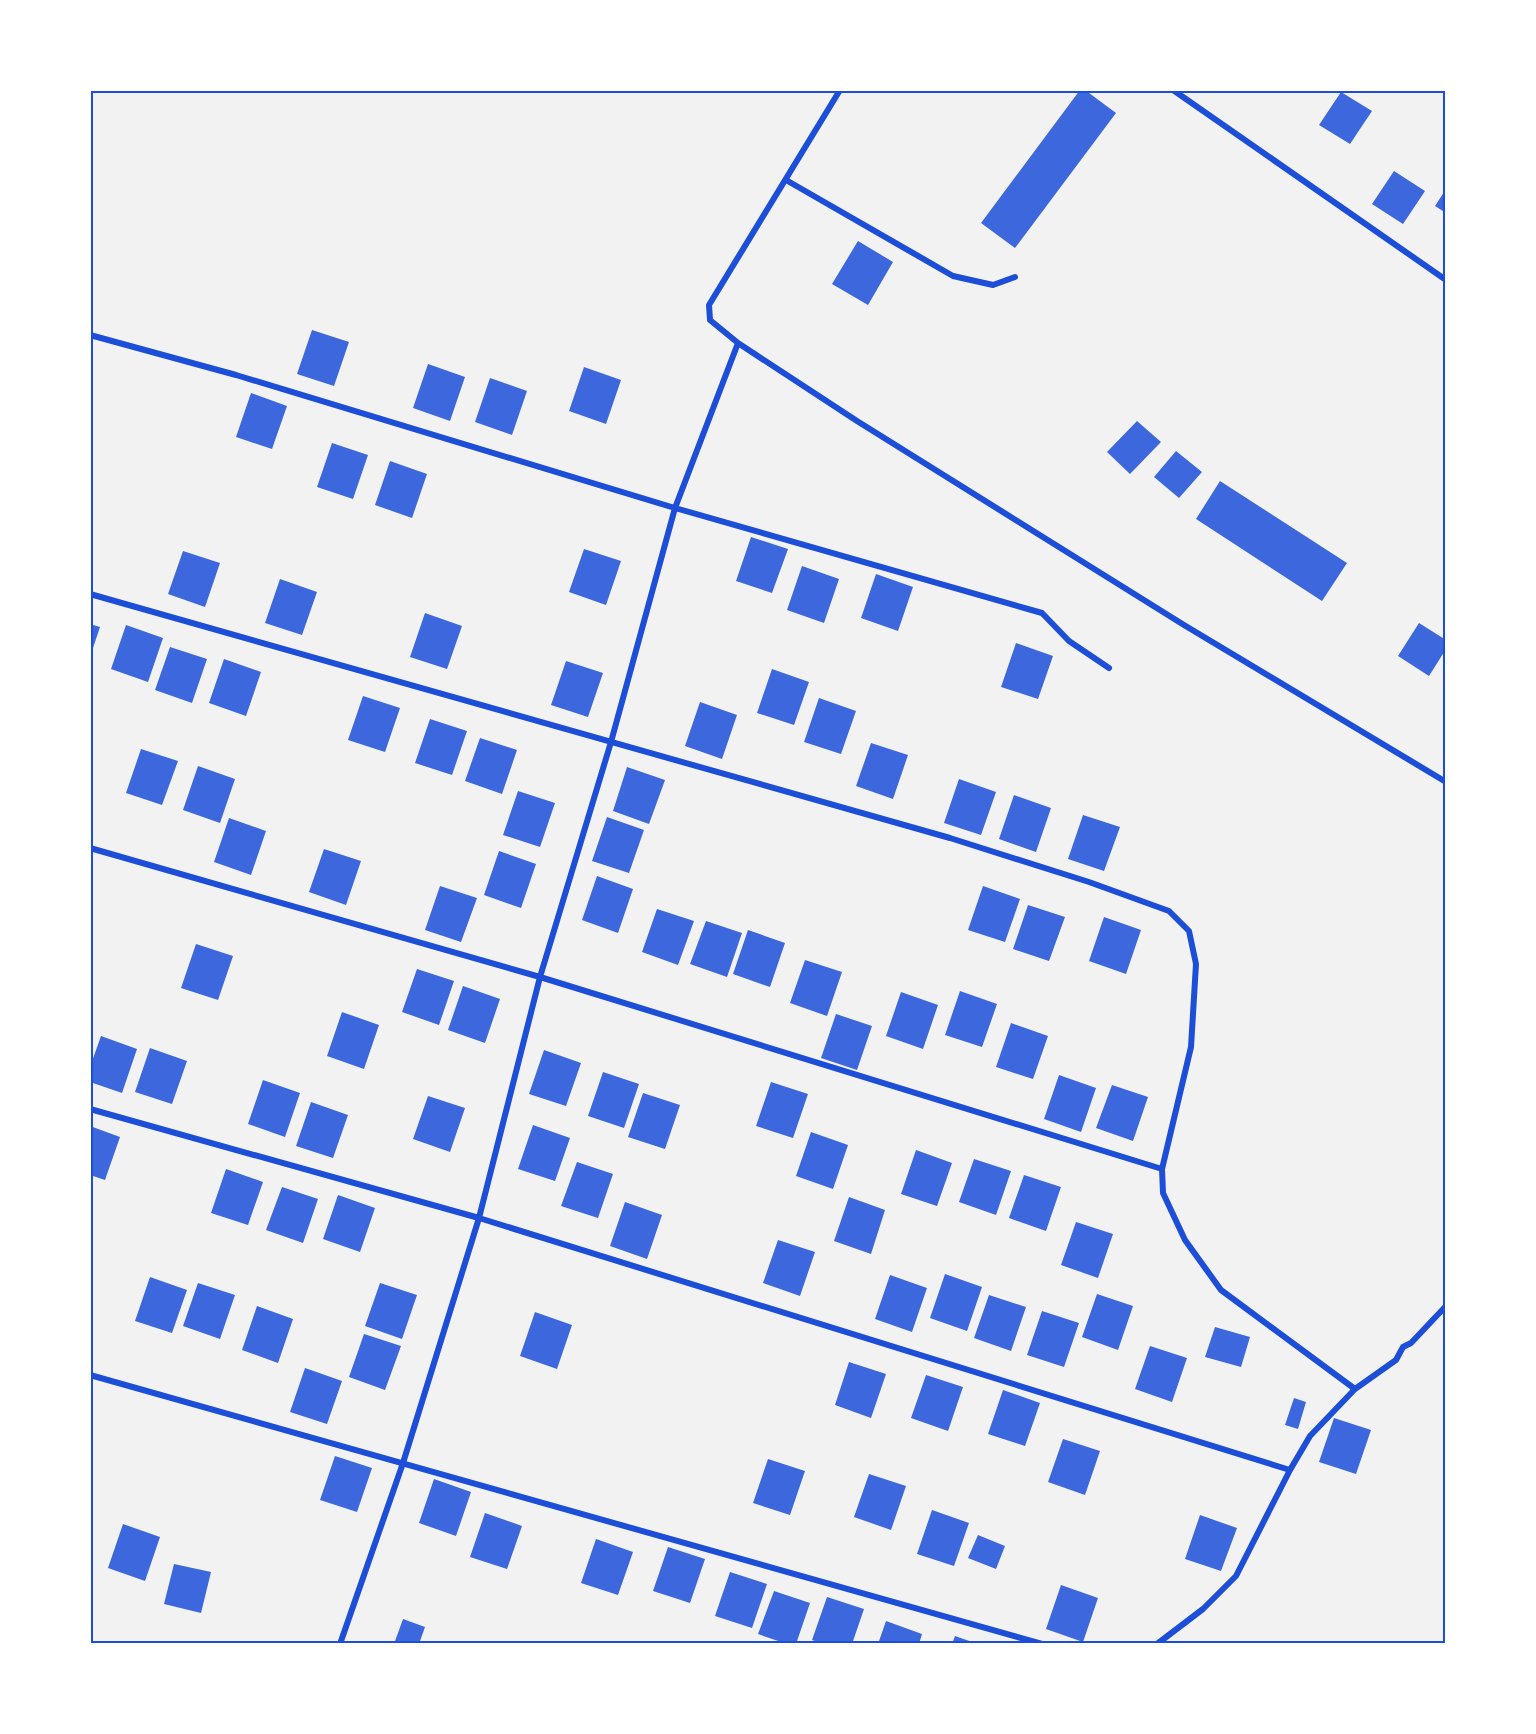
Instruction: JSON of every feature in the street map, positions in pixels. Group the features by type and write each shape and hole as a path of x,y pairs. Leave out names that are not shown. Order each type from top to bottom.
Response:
{"street":[{"path":"840,90 709,305 710,320 738,343 867,427 1184,625 1446,782"},
{"path":"1173,90 1446,280"},
{"path":"786,180 953,276 993,285 1015,277"},
{"path":"90,335 236,375 675,508 1042,613 1069,641 1109,668"},
{"path":"340,1644 403,1463 479,1218 540,977 611,742 675,508 738,343"},
{"path":"90,594 939,835 1089,882 1168,910 1189,932 1196,964 1191,1047 1162,1169 1163,1193 1185,1240 1221,1290 1355,1389"},
{"path":"90,848 540,977 1162,1169"},
{"path":"90,1109 479,1218 1290,1470"},
{"path":"1157,1644 1203,1609 1236,1576 1310,1436 1355,1389 1396,1360 1403,1347 1412,1343 1446,1306"},
{"path":"90,1375 1042,1644"}],"building":[{"path":"1080,90 1085,90 1116,113 1015,248 981,223"},
{"path":"1341,92 1372,111 1350,144 1319,125"},
{"path":"1394,171 1425,191 1403,224 1372,204"},
{"path":"1446,189 1446,213 1435,206"},
{"path":"858,241 893,262 868,305 832,284"},
{"path":"312,330 349,342 334,386 297,374"},
{"path":"428,364 465,377 450,421 413,408"},
{"path":"584,367 621,380 606,424 569,411"},
{"path":"490,378 527,391 512,435 475,422"},
{"path":"251,393 287,406 272,449 236,437"},
{"path":"1137,421 1161,442 1130,474 1107,452"},
{"path":"332,443 368,455 353,499 317,487"},
{"path":"1176,451 1202,472 1179,498 1154,477"},
{"path":"390,461 427,474 412,518 375,505"},
{"path":"1220,481 1347,563 1322,601 1196,519"},
{"path":"751,537 788,549 772,593 736,581"},
{"path":"584,549 621,561 606,605 569,592"},
{"path":"183,551 220,563 205,607 168,594"},
{"path":"802,566 839,579 824,623 787,610"},
{"path":"876,574 913,587 898,631 861,618"},
{"path":"280,579 317,592 302,635 265,623"},
{"path":"425,613 462,626 447,669 410,657"},
{"path":"1419,623 1446,640 1446,649 1429,676 1398,656"},
{"path":"90,624 100,627 90,657"},
{"path":"126,625 163,638 148,682 111,669"},
{"path":"1016,643 1053,656 1038,699 1001,687"},
{"path":"170,647 207,659 192,703 155,690"},
{"path":"224,659 261,672 246,716 209,703"},
{"path":"566,661 603,673 588,717 551,705"},
{"path":"772,669 809,682 794,725 757,713"},
{"path":"363,696 400,708 385,752 348,740"},
{"path":"819,698 856,711 841,754 804,742"},
{"path":"700,702 737,715 722,759 685,746"},
{"path":"430,719 467,731 452,775 415,763"},
{"path":"480,738 517,750 502,794 465,781"},
{"path":"871,743 908,755 893,799 856,786"},
{"path":"141,749 178,761 162,805 126,793"},
{"path":"198,766 235,779 220,823 183,810"},
{"path":"627,767 665,780 649,824 613,811"},
{"path":"959,779 996,792 981,835 944,823"},
{"path":"518,791 555,803 540,847 503,835"},
{"path":"1014,795 1051,808 1036,852 999,839"},
{"path":"1083,815 1120,827 1104,871 1068,859"},
{"path":"607,817 644,830 629,873 592,861"},
{"path":"229,818 266,831 251,875 214,862"},
{"path":"324,849 361,861 346,905 309,892"},
{"path":"499,851 536,864 521,908 484,895"},
{"path":"597,876 633,889 618,933 582,920"},
{"path":"440,886 477,898 461,942 425,930"},
{"path":"983,886 1020,899 1005,942 968,930"},
{"path":"1028,905 1065,917 1049,961 1013,949"},
{"path":"657,909 694,921 678,965 642,952"},
{"path":"1104,917 1141,930 1126,974 1089,961"},
{"path":"706,921 742,933 727,977 690,964"},
{"path":"748,930 785,943 770,987 733,974"},
{"path":"196,944 233,956 218,1000 181,988"},
{"path":"805,960 842,972 827,1016 790,1003"},
{"path":"417,969 454,981 439,1025 402,1012"},
{"path":"463,986 500,999 485,1043 448,1030"},
{"path":"960,991 997,1004 982,1047 945,1035"},
{"path":"901,992 938,1005 923,1049 886,1036"},
{"path":"342,1012 379,1025 364,1069 327,1056"},
{"path":"836,1014 872,1026 857,1070 821,1058"},
{"path":"1011,1023 1048,1036 1033,1079 996,1067"},
{"path":"101,1036 137,1049 122,1093 90,1082 90,1067"},
{"path":"150,1048 187,1061 172,1104 135,1092"},
{"path":"544,1050 581,1063 566,1106 529,1094"},
{"path":"603,1072 639,1084 624,1128 588,1116"},
{"path":"1059,1075 1096,1088 1081,1132 1044,1119"},
{"path":"263,1080 300,1093 285,1137 248,1124"},
{"path":"771,1082 808,1094 793,1138 756,1126"},
{"path":"1112,1085 1148,1097 1133,1141 1096,1128"},
{"path":"643,1093 680,1105 665,1149 628,1137"},
{"path":"428,1096 465,1108 450,1152 413,1139"},
{"path":"311,1102 348,1115 333,1158 296,1146"},
{"path":"533,1125 570,1138 555,1181 518,1169"},
{"path":"90,1126 120,1137 105,1180 90,1175"},
{"path":"811,1132 848,1145 833,1189 796,1176"},
{"path":"916,1150 952,1163 937,1206 901,1194"},
{"path":"974,1159 1011,1171 996,1215 959,1202"},
{"path":"577,1162 613,1174 598,1218 561,1206"},
{"path":"226,1169 263,1182 248,1225 211,1213"},
{"path":"1024,1175 1061,1187 1046,1231 1009,1218"},
{"path":"282,1187 318,1199 303,1243 266,1230"},
{"path":"338,1195 375,1208 360,1252 323,1239"},
{"path":"849,1197 885,1210 871,1254 834,1241"},
{"path":"625,1202 662,1215 647,1259 610,1246"},
{"path":"1076,1222 1113,1234 1098,1278 1061,1265"},
{"path":"778,1240 815,1252 800,1296 763,1283"},
{"path":"945,1274 982,1287 967,1331 930,1318"},
{"path":"890,1275 927,1288 912,1332 875,1319"},
{"path":"150,1277 187,1290 172,1333 135,1321"},
{"path":"198,1283 235,1295 220,1339 183,1326"},
{"path":"380,1283 417,1295 402,1339 365,1326"},
{"path":"1097,1294 1133,1306 1118,1350 1082,1337"},
{"path":"989,1295 1026,1307 1011,1351 974,1338"},
{"path":"257,1306 293,1319 278,1363 242,1350"},
{"path":"1042,1311 1079,1323 1064,1367 1027,1355"},
{"path":"535,1312 572,1325 557,1369 520,1356"},
{"path":"1215,1327 1250,1337 1241,1367 1205,1357"},
{"path":"364,1334 401,1346 385,1390 349,1377"},
{"path":"1150,1346 1187,1358 1172,1402 1135,1389"},
{"path":"849,1362 886,1374 871,1418 835,1405"},
{"path":"305,1368 342,1381 327,1424 290,1412"},
{"path":"926,1375 963,1387 948,1431 911,1418"},
{"path":"1003,1390 1040,1403 1025,1446 988,1434"},
{"path":"1294,1398 1306,1402 1298,1429 1285,1425"},
{"path":"1334,1418 1371,1430 1356,1474 1319,1462"},
{"path":"1063,1439 1100,1451 1085,1495 1048,1482"},
{"path":"335,1456 372,1468 357,1512 320,1500"},
{"path":"768,1459 805,1471 790,1515 753,1503"},
{"path":"869,1474 906,1486 891,1530 854,1517"},
{"path":"434,1479 471,1492 456,1536 419,1523"},
{"path":"932,1510 969,1523 954,1566 917,1554"},
{"path":"485,1513 522,1526 507,1569 470,1557"},
{"path":"1200,1515 1237,1528 1221,1571 1185,1559"},
{"path":"123,1524 160,1537 145,1581 108,1568"},
{"path":"978,1535 1005,1546 996,1569 968,1558"},
{"path":"596,1539 633,1552 618,1595 581,1583"},
{"path":"668,1547 705,1559 690,1603 653,1591"},
{"path":"174,1564 211,1572 201,1613 164,1604"},
{"path":"730,1572 767,1584 752,1628 715,1616"},
{"path":"1061,1585 1098,1598 1083,1642 1046,1629"},
{"path":"774,1591 810,1603 796,1644 787,1644 758,1634"},
{"path":"827,1597 864,1609 852,1644 823,1644 812,1640"},
{"path":"403,1619 425,1627 419,1644 394,1644"},
{"path":"886,1621 922,1634 919,1644 878,1644"},
{"path":"955,1636 978,1644 952,1644"}]}
